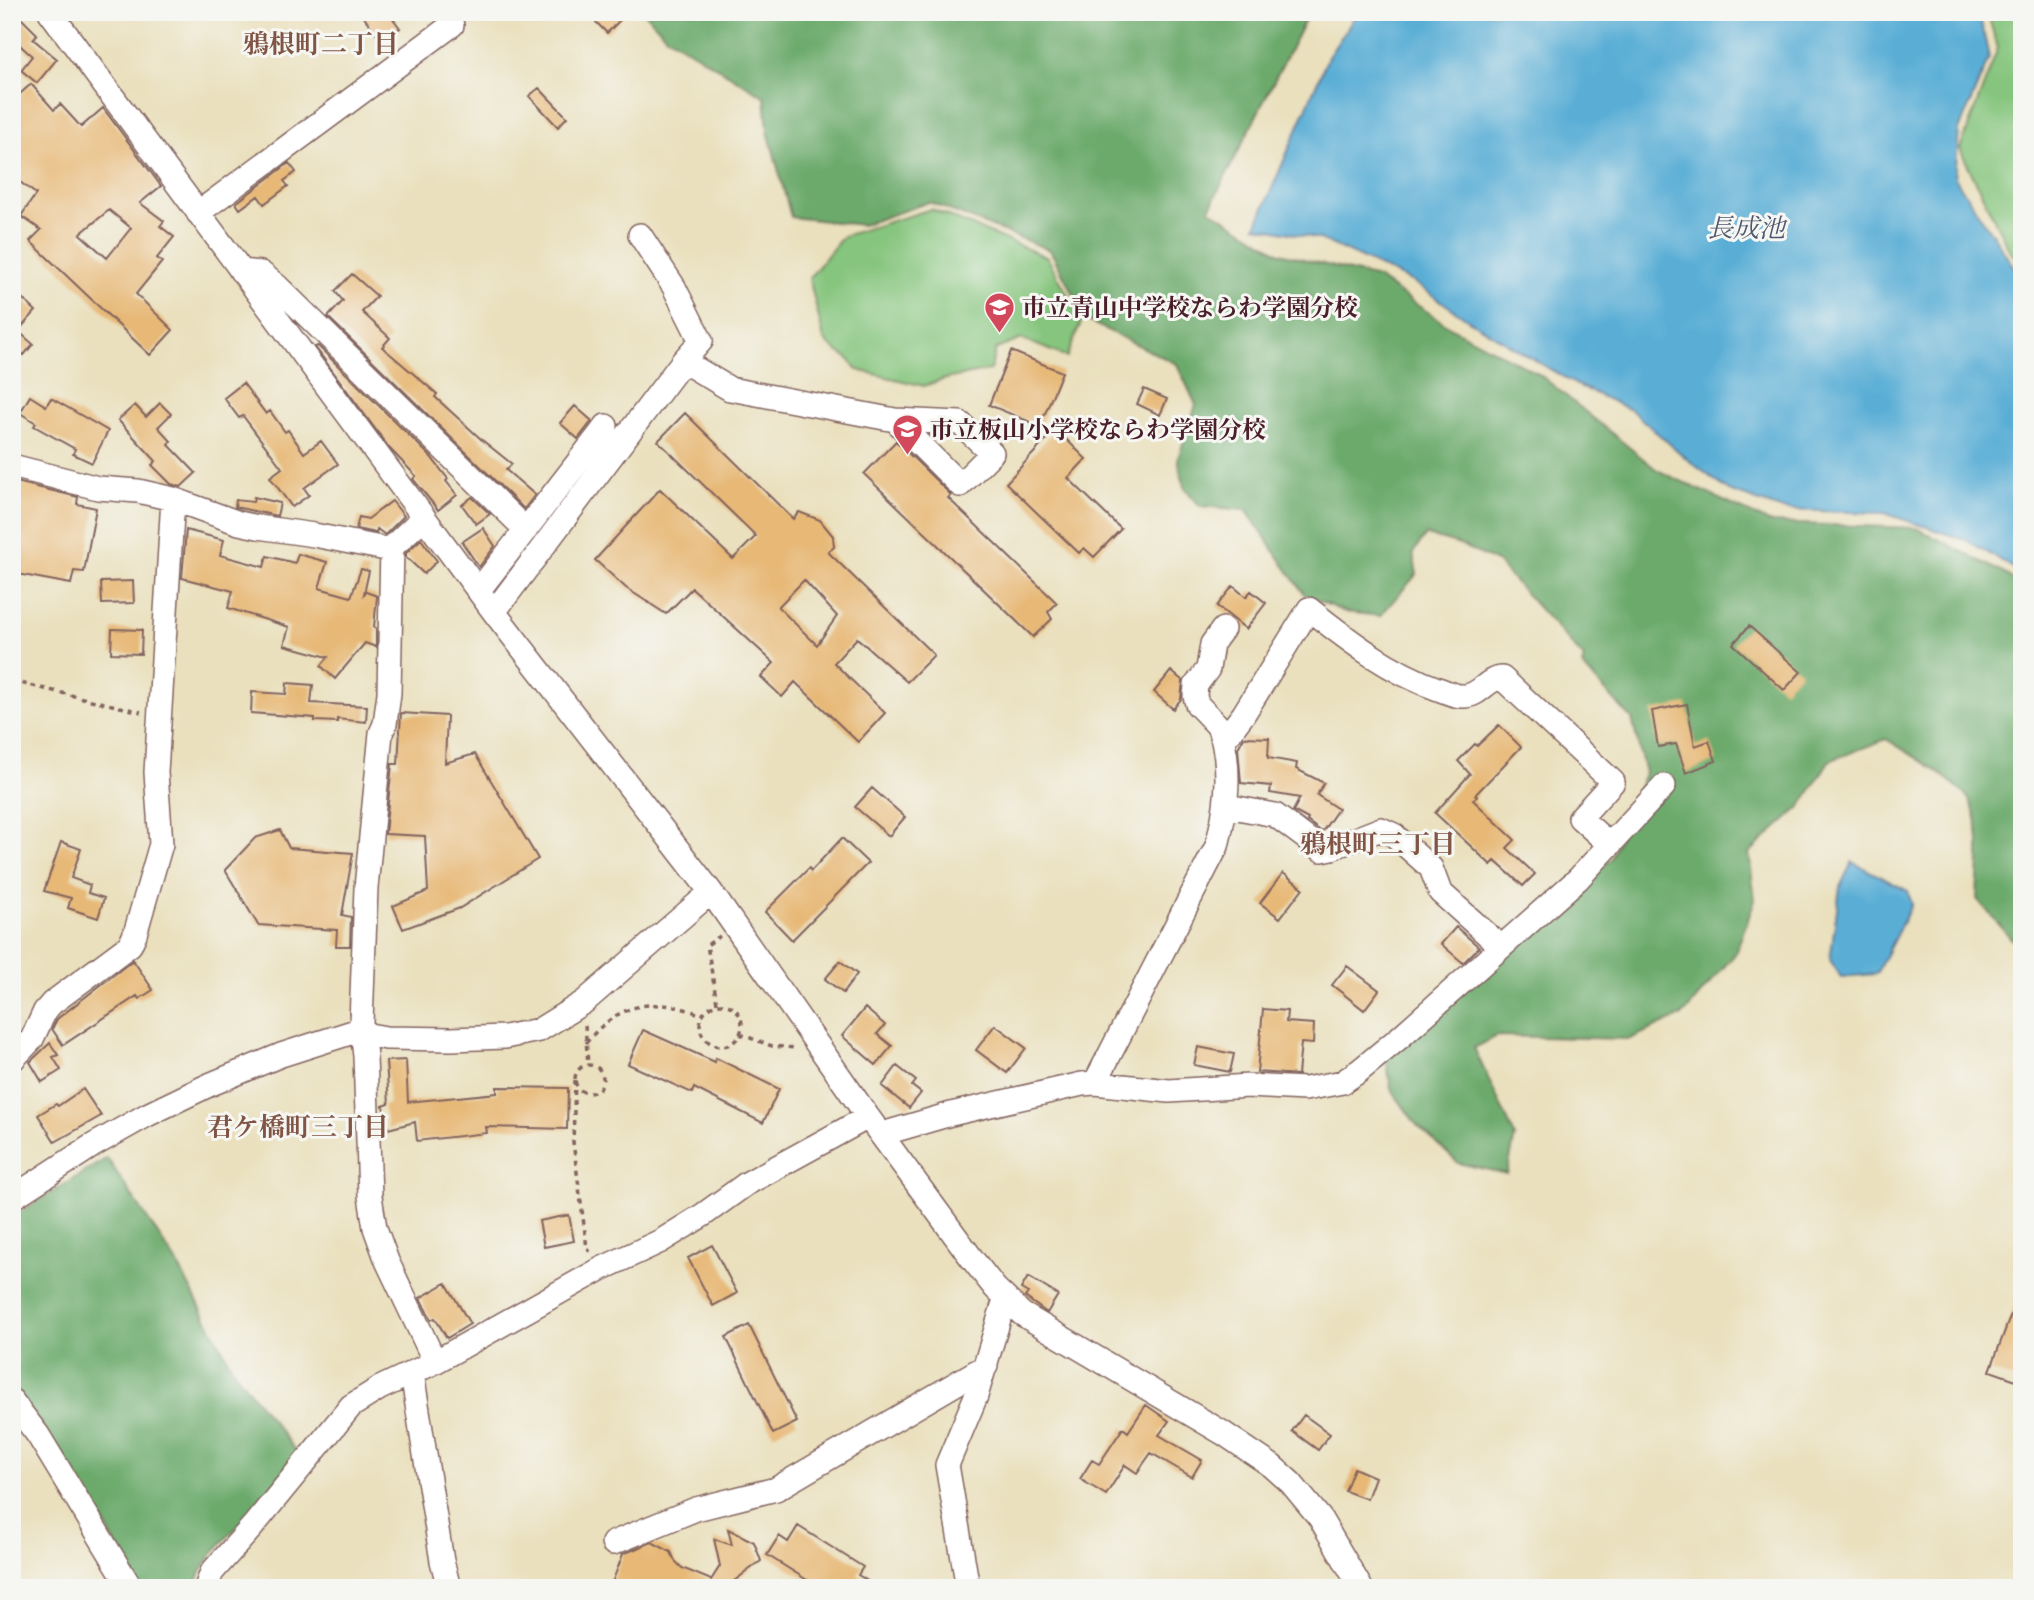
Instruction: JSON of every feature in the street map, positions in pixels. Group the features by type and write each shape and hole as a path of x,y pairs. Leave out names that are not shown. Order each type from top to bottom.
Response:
{"street":[{"path":"50,12 494,612 710,892 875,1126 973,1260 1005,1299 1022,1314 1223,1433 1272,1466 1291,1483 1320,1518 1359,1587"},
{"path":"198,213 452,25"},
{"path":"494,612 683,361 701,341 674,287 640,234"},
{"path":"241,271 261,273 277,286 526,530"},
{"path":"683,361 730,390 895,420"},
{"path":"479,590 606,426"},
{"path":"12,466 98,488 138,491 173,499 239,523 386,549 392,547 424,517"},
{"path":"12,1060 32,1039 45,1011 52,1003 130,945 161,844 156,772 173,499"},
{"path":"392,547 389,693 381,733 367,876 363,1034 370,1196 375,1228 387,1261 435,1363"},
{"path":"1223,741 1309,609 1352,643 1426,685 1460,697 1473,695 1495,678 1502,678 1613,782 1580,818 1610,845"},
{"path":"1095,1083 1217,846 1227,806 1228,760 1218,726 1197,704 1195,696 1196,685 1208,669 1212,644 1223,629"},
{"path":"206,1588 212,1572 351,1406 380,1388 435,1363 601,1269 661,1241 746,1184 875,1126 1095,1083 1169,1091 1249,1086 1305,1089 1343,1082 1399,1038 1578,879 1664,786"},
{"path":"1227,806 1275,815 1322,850 1381,829 1394,835 1431,868 1440,892 1500,946"},
{"path":"12,1198 92,1146 147,1115 281,1055 353,1032 386,1038 451,1039 505,1037 539,1030 584,1002 710,892"},
{"path":"968,1588 947,1465 976,1396 1005,1299"},
{"path":"613,1543 696,1509 776,1489 986,1366"},
{"path":"412,1373 442,1561 449,1588"},
{"path":"12,1402 38,1435 131,1588"}],"path":[{"path":"12,681 160,717"},
{"path":"717,1003 706,945 722,935"},
{"path":"717,1003 724,1003 737,1010 742,1023 740,1034 727,1045 712,1044 701,1034 699,1026 702,1015 709,1006 717,1003"},
{"path":"586,1043 612,1017 634,1007 661,1004 702,1015"},
{"path":"584,1022 588,1065"},
{"path":"740,1034 772,1046 802,1047"},
{"path":"575,1080 582,1091 592,1093 600,1088 603,1075 597,1067 588,1065 580,1068 575,1080 573,1142 587,1248 601,1269"}],"green space":[{"path":"644,12 1309,12 1209,209 1280,253 1377,278 1453,329 1539,374 1657,470 1771,523 1917,528 2007,575 2022,587 2022,951 1977,899 1979,836 1970,801 1955,785 1886,739 1829,761 1801,806 1749,853 1755,900 1735,954 1683,1015 1630,1039 1497,1036 1474,1048 1515,1136 1507,1174 1458,1163 1416,1124 1391,1089 1386,1056 1611,859 1645,773 1632,719 1582,666 1584,658 1497,562 1463,546 1426,535 1413,553 1417,574 1380,616 1345,612 1305,595 1246,510 1200,506 1184,487 1178,458 1196,405 1177,364 1088,321 1050,250 929,202 862,225 791,217 768,131 765,97 666,36"},
{"path":"1987,12 2022,12 2022,267 2007,246 1960,149 1998,48"},
{"path":"931,209 1047,257 1082,320 1067,357 1022,339 996,349 990,370 924,386 857,370 849,359 828,344 824,339 809,278 843,236"},
{"path":"107,1158 178,1265 234,1371 298,1454 210,1557 195,1588 139,1588 103,1521 12,1384 12,1217"}],"water":[{"name":"長成池","path":"1358,12 1979,12 1989,58 1959,130 1955,178 2022,279 2022,573 1966,540 1884,513 1783,510 1729,491 1631,410 1575,384 1470,321 1413,282 1320,239 1256,226 1328,57"},
{"path":"1852,862 1908,891 1912,904 1876,974 1841,977 1830,960 1840,887"}],"building":[{"path":"12,12 37,34 33,39 57,59 37,83 21,70 32,56 12,38"},
{"path":"360,12 388,12 400,28 382,41"},
{"path":"586,12 628,12 607,33"},
{"path":"31,84 54,110 60,104 81,127 103,108 161,186 140,203 164,221 160,226 174,237 157,258 162,262 136,294 173,330 150,355 30,241 41,230 21,216 36,194 12,176 12,101","holes":["109,210 131,228 107,258 80,234"]},
{"path":"539,88 567,117 558,127 529,96"},
{"path":"289,163 296,172 284,181 288,186 264,204 258,196 240,209 236,203"},
{"path":"352,274 377,296 362,312 390,338 382,347 437,394 435,397 482,440 512,464 506,470 535,495 524,509 328,317 343,301 335,291"},
{"path":"12,289 36,311 18,331 33,344 24,355 12,346"},
{"path":"318,346 431,457 457,495 438,510 413,479 416,476 390,449 315,347"},
{"path":"1011,351 1062,372 1040,426 989,405"},
{"path":"243,383 266,414 270,411 285,432 288,430 304,453 321,441 338,464 304,488 309,495 292,507 270,477 282,468 243,416 239,418 224,398"},
{"path":"1144,389 1167,399 1160,415 1137,404"},
{"path":"30,396 46,406 51,398 108,431 92,463 73,454 75,449 34,426 36,423 20,413"},
{"path":"160,403 171,414 158,427 171,441 168,444 196,473 181,487 171,484 152,465 156,461 118,420 135,405 146,417"},
{"path":"575,406 592,421 578,439 560,423"},
{"path":"685,413 793,519 799,512 820,520 833,536 834,547 828,552 934,655 907,682 857,638 834,663 885,713 858,742 795,682 782,697 761,677 774,663 692,588 666,614 626,588 595,560 660,489 733,559 756,536 658,441","holes":["804,580 837,616 817,645 778,607"]},
{"path":"1056,429 1086,459 1068,478 1121,529 1094,557 1084,548 1079,553 1006,483"},
{"path":"896,441 951,495 948,498 1057,603 1048,612 1052,619 1033,637 864,474"},
{"path":"12,481 78,497 77,504 96,508 84,572 74,571 71,584 12,573"},
{"path":"254,497 280,503 277,516 235,507 236,500 253,502"},
{"path":"472,497 490,514 476,524 462,505"},
{"path":"392,501 404,516 385,535 377,529 376,533 356,529 359,517 368,519"},
{"path":"483,528 495,546 479,567 462,542"},
{"path":"186,530 224,540 220,555 264,567 267,556 295,563 298,554 327,562 319,588 351,597 361,569 369,571 364,594 366,592 377,596 374,627 376,647 365,643 335,679 321,666 328,657 284,645 289,627 228,608 233,591 182,578"},
{"path":"421,539 437,561 424,574 406,557 406,553"},
{"path":"133,581 134,603 102,604 101,582"},
{"path":"1233,586 1246,597 1251,591 1266,603 1246,629 1217,606"},
{"path":"1749,626 1801,672 1784,690 1733,644"},
{"path":"112,629 142,630 141,654 111,653"},
{"path":"1171,671 1183,681 1181,699 1173,709 1154,692"},
{"path":"287,683 313,685 311,703 367,706 366,722 337,719 337,722 315,721 315,718 251,713 252,692 286,694"},
{"path":"1687,704 1695,746 1709,741 1716,761 1686,773 1676,744 1658,747 1652,711"},
{"path":"401,713 447,716 445,763 475,754 538,859 460,908 403,929 393,906 428,891 425,836 385,834 392,764 398,764"},
{"path":"1499,725 1521,747 1473,800 1515,840 1507,848 1535,874 1523,886 1495,861 1491,865 1435,813 1470,774 1458,761"},
{"path":"1244,737 1269,738 1268,758 1297,763 1296,769 1324,783 1317,795 1338,809 1322,832 1307,821 1308,819 1293,811 1300,798 1270,793 1271,786 1241,783 1238,748"},
{"path":"872,788 905,817 889,836 855,807"},
{"path":"280,830 289,848 353,853 342,915 351,917 350,946 336,946 337,930 258,925 225,870 255,838"},
{"path":"842,838 868,863 792,940 765,912 809,868 811,871"},
{"path":"61,842 81,849 71,878 90,885 88,893 104,898 98,918 68,908 71,898 44,891"},
{"path":"1283,873 1303,888 1280,918 1260,903"},
{"path":"1456,927 1479,947 1463,963 1441,944"},
{"path":"133,960 153,990 139,999 137,996 63,1045 52,1029 57,1019"},
{"path":"840,961 857,974 843,993 825,979"},
{"path":"1347,966 1379,990 1364,1010 1332,985"},
{"path":"865,1008 885,1025 877,1034 892,1046 876,1065 842,1036"},
{"path":"1263,1009 1287,1011 1286,1022 1314,1024 1313,1044 1301,1043 1298,1075 1257,1072"},
{"path":"995,1025 1026,1048 1007,1073 976,1050"},
{"path":"643,1030 715,1062 716,1058 779,1089 763,1123 694,1088 692,1093 628,1064"},
{"path":"50,1043 58,1055 53,1057 61,1070 42,1082 30,1062"},
{"path":"1198,1047 1234,1054 1230,1072 1194,1065"},
{"path":"406,1060 408,1102 497,1093 497,1087 568,1088 567,1129 486,1127 487,1133 417,1141 415,1122 388,1129 383,1106 389,1104 386,1061"},
{"path":"897,1066 916,1081 912,1086 921,1093 909,1108 882,1086"},
{"path":"83,1089 101,1116 55,1142 38,1115 56,1104 58,1106"},
{"path":"569,1215 574,1241 544,1247 539,1221"},
{"path":"712,1245 737,1293 713,1306 688,1258"},
{"path":"1028,1277 1058,1295 1047,1313 1025,1297 1028,1293 1021,1289"},
{"path":"446,1283 470,1324 447,1338 435,1318 431,1320 420,1298"},
{"path":"2022,1290 2022,1382 1990,1371"},
{"path":"749,1325 797,1422 773,1434 726,1337"},
{"path":"1146,1405 1169,1421 1159,1435 1202,1460 1192,1477 1151,1453 1137,1473 1125,1465 1106,1495 1080,1479 1092,1460 1099,1464 1123,1428 1128,1432"},
{"path":"1304,1415 1330,1434 1318,1450 1292,1431"},
{"path":"1354,1468 1375,1477 1367,1499 1345,1491"},
{"path":"798,1526 863,1567 858,1575 879,1588 820,1588 767,1555 779,1536 788,1542"},
{"path":"728,1529 754,1542 761,1561 726,1587 729,1588 610,1588 623,1554 652,1542 671,1552 682,1568 711,1580 720,1566 714,1539 732,1545"}],"place":[{"name":"市立青山中学校ならわ学園分校","path":"999,335"},
{"name":"市立板山小学校ならわ学園分校","path":"907,457"}],"district":[{"name":"鴉根町二丁目","path":"321,44"},
{"name":"鴉根町三丁目","path":"1378,844"},
{"name":"君ケ橋町三丁目","path":"298,1127"}]}
